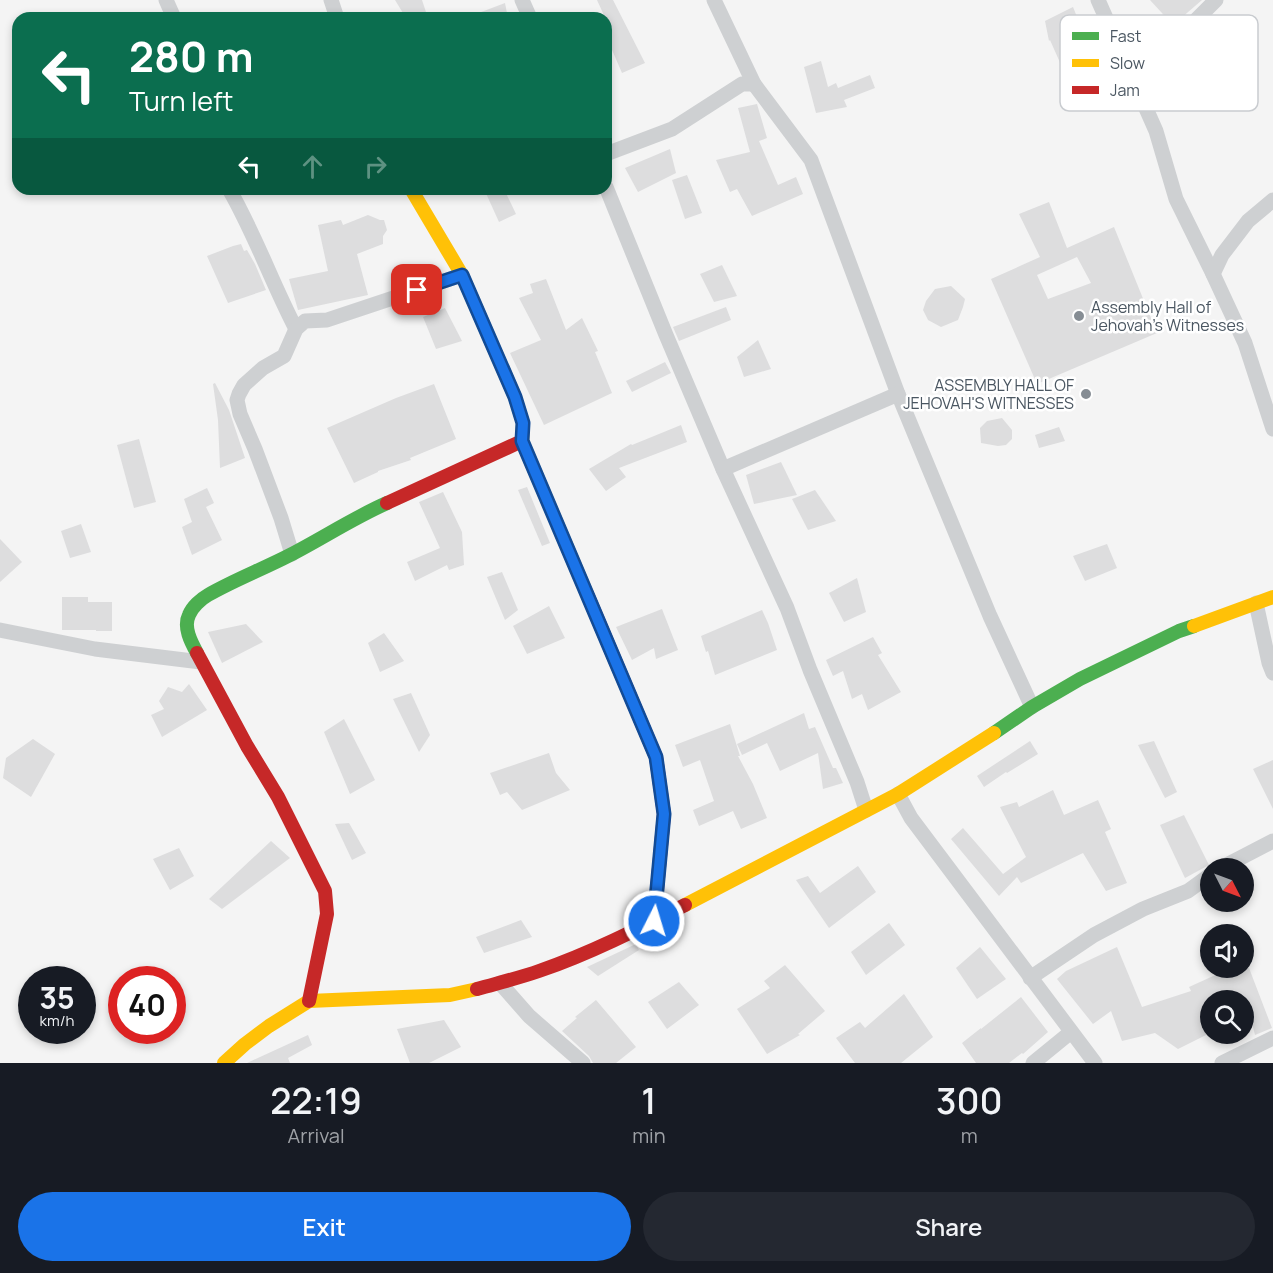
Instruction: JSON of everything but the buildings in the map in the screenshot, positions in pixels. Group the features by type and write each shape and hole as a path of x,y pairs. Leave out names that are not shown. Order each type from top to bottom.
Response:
{"street":[{"path":"714,0 754,84 811,160 898,394 990,616 1032,707"},
{"path":"1098,0 1105,15"},
{"path":"1201,15 1216,0"},
{"path":"612,151 672,129 742,84 754,84"},
{"path":"1147,111 1156,131 1176,199 1214,274 1245,343 1273,429"},
{"path":"232,195 296,328"},
{"path":"415,195 462,275 515,397 523,423 522,441 656,757 664,814 654,921"},
{"path":"609,195 723,469 787,608 857,782 866,810"},
{"path":"1214,274 1222,255 1248,221 1273,200"},
{"path":"292,554 281,518 240,414 237,400 239,393 262,368 284,356 296,328 305,321 327,320 462,275"},
{"path":"723,469 898,394"},
{"path":"309,1001 327,914 325,891 278,797 247,746 192,645 186,625 188,616 206,596 292,554 366,512 522,441"},
{"path":"224,1063 253,1038 309,1001 450,995 500,983 575,957 654,921 898,794 1032,707 1080,679 1179,631 1273,597"},
{"path":"1256,603 1273,673"},
{"path":"0,630 95,649 201,662"},
{"path":"898,794 911,818 1095,1063"},
{"path":"1239,858 1273,841"},
{"path":"1030,978 1094,935 1143,909 1188,891 1200,882"},
{"path":"500,983 529,1016 583,1063"},
{"path":"1033,1063 1071,1032"},
{"path":"1222,1063 1273,1038"}],"traffic: fast":[{"path":"197,653 188,634 187,620 194,606 202,599 387,503"},
{"path":"994,733 1032,707 1080,679 1194,626"}],"traffic: slow":[{"path":"415,195 462,275 515,397 523,423 522,441 587,594"},
{"path":"1194,626 1273,597"},
{"path":"685,905 898,794 994,733"},
{"path":"224,1063 269,1026 309,1001 450,995 477,989"}],"traffic: jam":[{"path":"387,503 522,441"},
{"path":"587,594 656,757 664,814 654,921"},
{"path":"197,653 247,746 278,797 325,891 327,914 309,1001"},
{"path":"477,989 531,974 576,957 685,905"}],"place":[{"name":"Assembly Hall of Jehovah's Witnesses","path":"1079,316"},
{"name":"ASSEMBLY HALL OF JEHOVAH'S WITNESSES","path":"1086,394"}],"route":[{"path":"417,290 462,275 515,397 523,423 522,441 656,757 664,814 654,921"}]}
